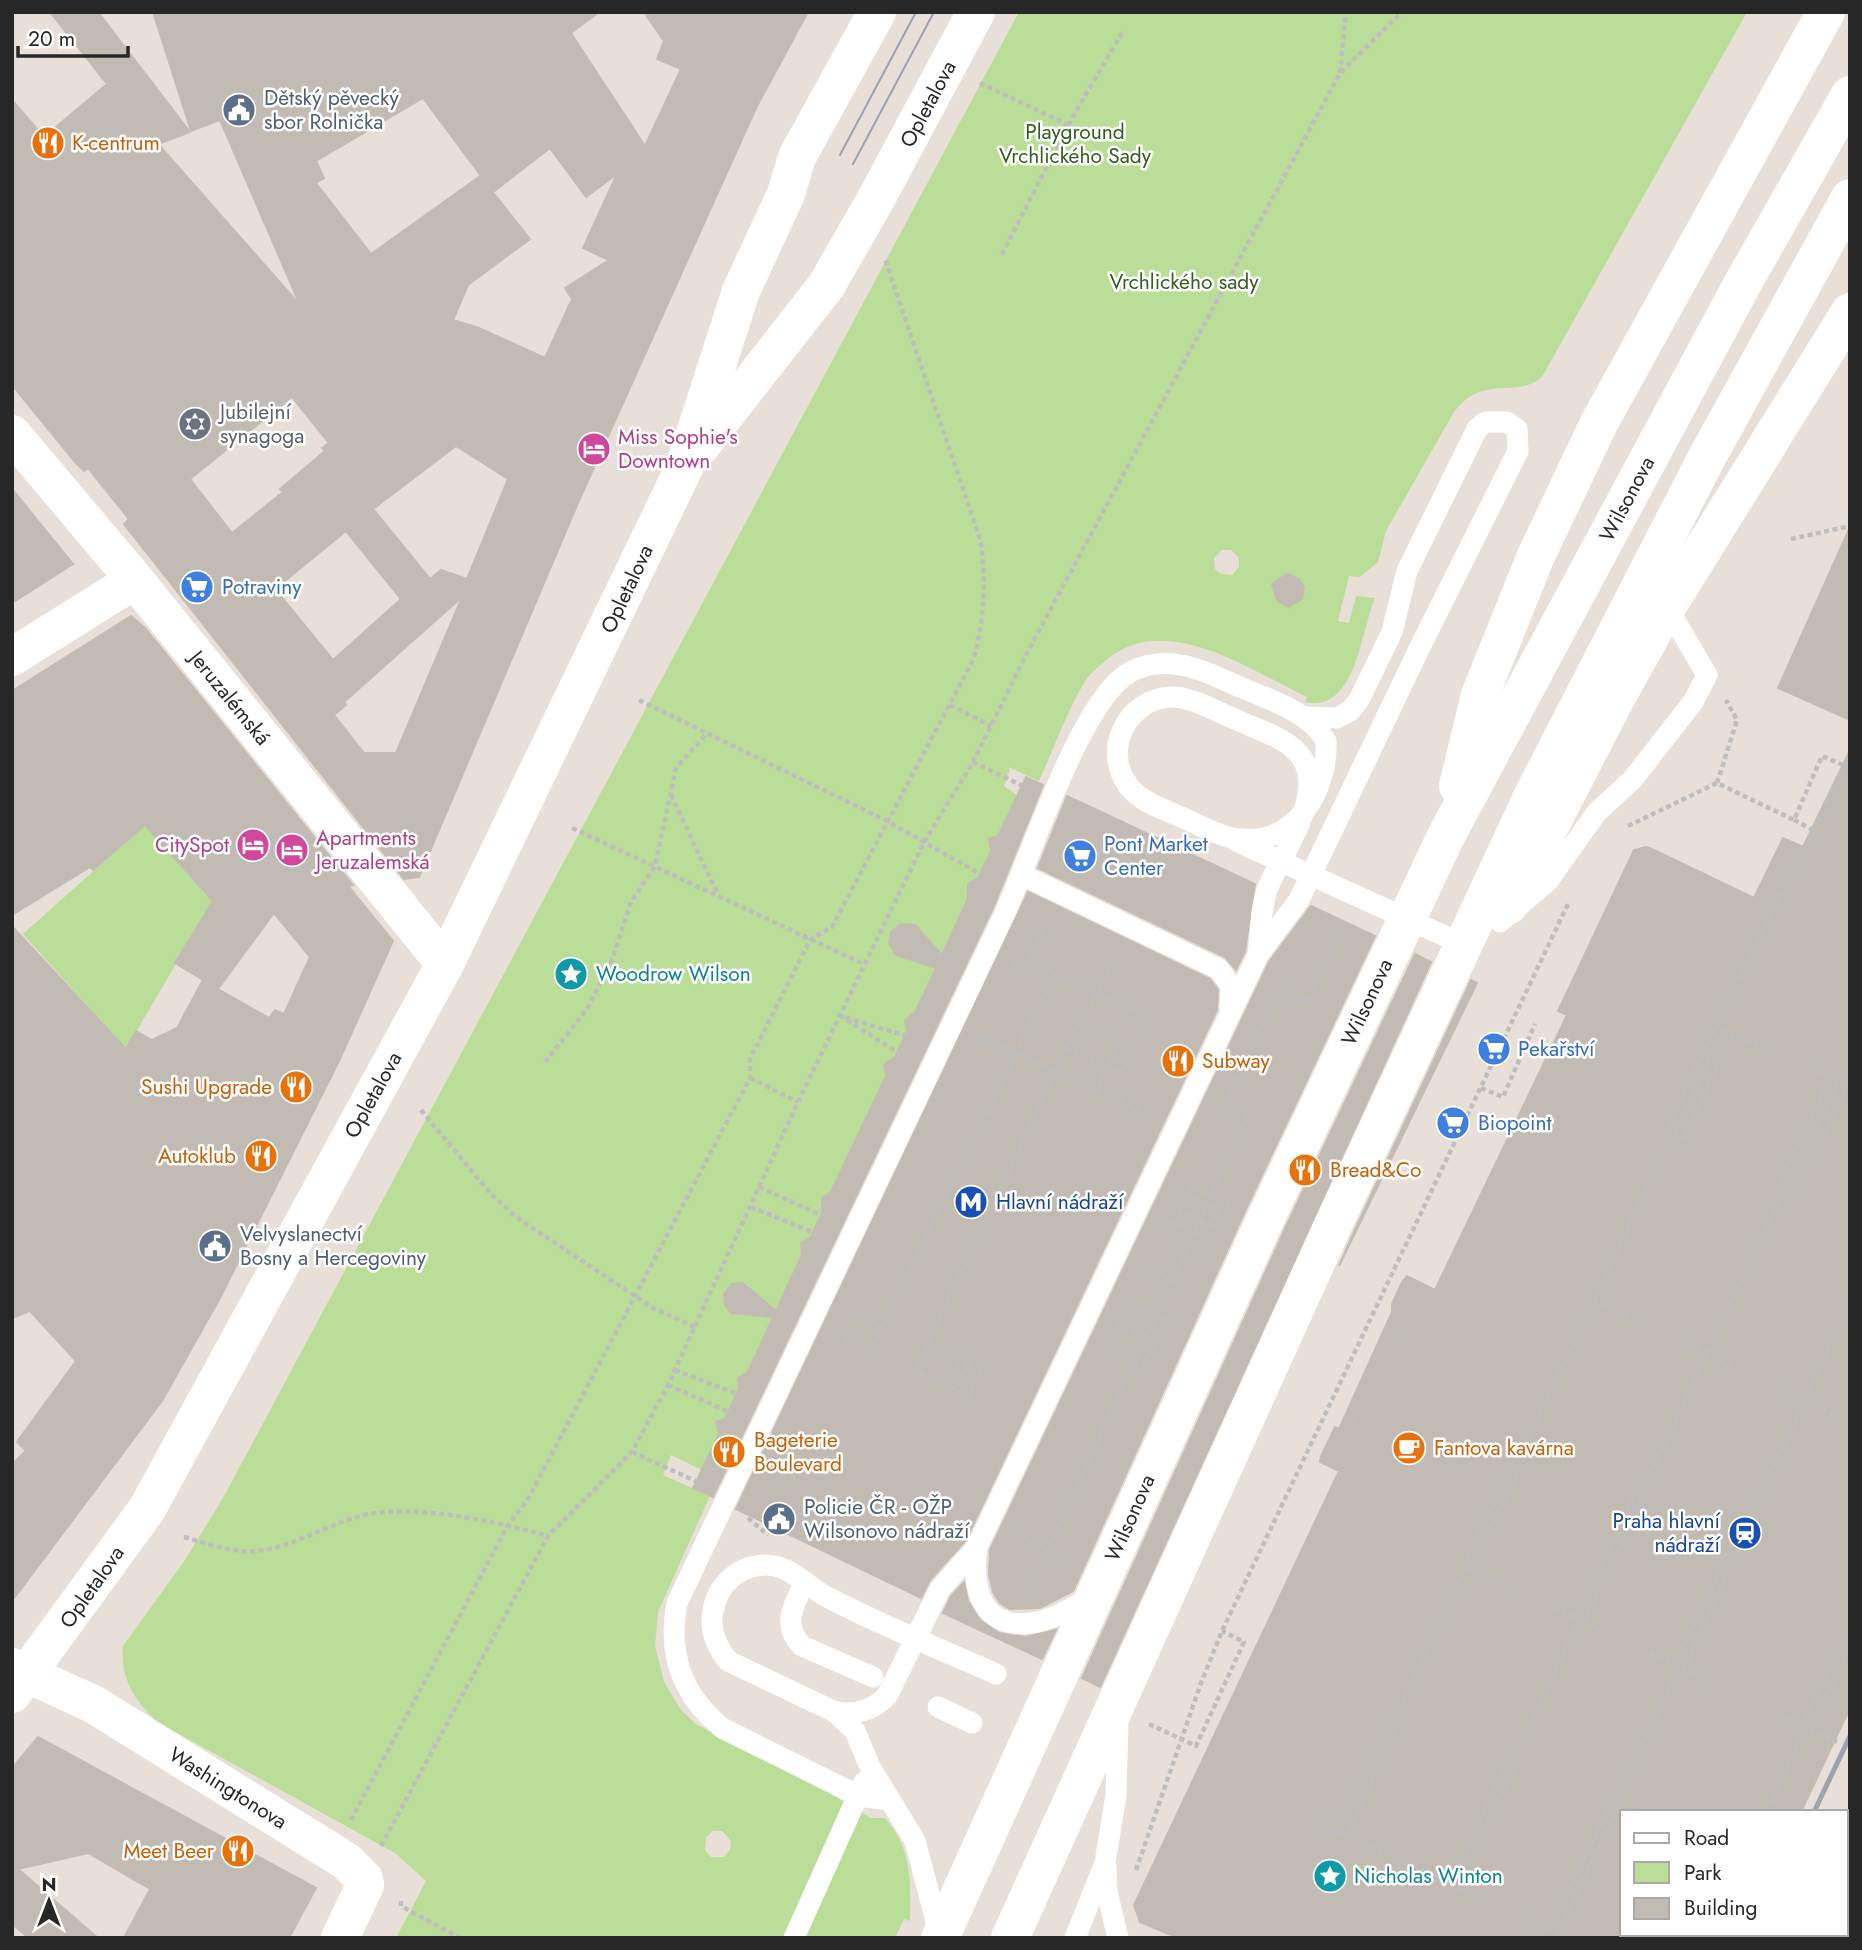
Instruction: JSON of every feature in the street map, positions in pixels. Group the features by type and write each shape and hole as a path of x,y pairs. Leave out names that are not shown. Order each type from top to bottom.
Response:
{"main road":[{"name":"Opletalova","path":"18,1679 147,1509 445,964 684,468 741,291 786,194 797,157 877,12"},
{"name":"Opletalova","path":"684,468 826,286 976,12"},
{"path":"1446,836 1480,695 1535,558 1599,423 1826,12"},
{"name":"Wilsonova","path":"940,1937 1265,1220 1446,836 1744,281 1850,95"},
{"path":"1010,1938 1433,1007 1552,759 1668,531 1850,198"},
{"path":"1433,1007 1500,922 1616,698 1667,607 1850,312"},
{"name":"Jeruzalémská","path":"12,434 135,580 445,964"},
{"path":"12,657 135,580"},
{"name":"Washingtonova","path":"18,1679 93,1704 346,1861 364,1878 365,1885 340,1938"}],"lane":[{"path":"835,1712 858,1713 879,1704 887,1696 940,1589 977,1547 1258,955 1299,901 1518,451 1517,429 1507,422 1485,422 1477,429 1407,571 1392,632 1359,700 1350,711 1337,718 1307,717 1191,664 1152,665 1132,671 1103,695 1055,791 1022,875 683,1588 673,1624 677,1666 694,1701 706,1715 722,1728 859,1796 889,1800"},
{"path":"1500,922 1548,881 1597,813 1632,780 1693,702 1707,675 1667,607"},
{"path":"1258,955 1269,886 1305,810 1309,778 1305,764 1297,751 1279,738 1176,697 1145,704 1132,713 1123,726 1118,741 1118,760 1123,777 1134,792 1225,836 1458,942 1491,867"},
{"path":"1225,836 1252,839 1278,833 1293,824 1310,805 1325,773 1327,757 1326,741 1307,717"},
{"path":"1022,875 1219,969 1231,986 1227,1020"},
{"path":"977,1547 974,1567 981,1602 999,1619 1009,1624 1025,1626 1067,1613 1097,1591"},
{"path":"940,1937 915,1841 870,1767 855,1731 835,1712 728,1661 721,1652 713,1630 714,1602 727,1580 737,1573 750,1567 778,1566 827,1597 996,1674"},
{"path":"805,1582 791,1614 794,1637 802,1646 873,1677"},
{"path":"1075,1938 1105,1863 1116,1795 1119,1696"},
{"path":"938,1707 972,1723"},
{"path":"794,1938 870,1767"},
{"path":"1105,1863 1107,1892 1117,1934"}],"path":[{"path":"1340,73 1346,12"},
{"path":"375,1850 397,1822 548,1536 632,1452 668,1385 798,1102 925,842 973,762 1340,73 1402,12"},
{"path":"1001,256 1068,125 1122,33"},
{"path":"997,92 1068,125"},
{"path":"347,1828 508,1525 527,1501 750,1078 750,1059 810,940 832,927 950,705 977,648 984,611 984,563 980,539 886,260 880,253"},
{"path":"1791,539 1850,526"},
{"path":"639,700 887,821 980,874"},
{"path":"950,705 990,726"},
{"path":"545,1062 587,1009 612,960 631,902 655,866 676,768 707,733"},
{"path":"1733,1034 1684,1138 1667,1130 1813,830 1847,767 1850,755"},
{"path":"1794,820 1822,756 1847,767"},
{"path":"973,762 1007,779"},
{"path":"1597,813 1599,840 1717,783 1813,830"},
{"path":"671,795 718,896"},
{"path":"572,828 864,964"},
{"path":"1115,863 1127,834"},
{"path":"1119,853 1127,855"},
{"path":"1117,1934 1200,1683 1222,1631 1570,902"},
{"path":"1026,970 1031,959 1035,948 1040,938 1043,932 1038,942 1034,952 1029,962 1040,967 1060,976 1100,995 1147,1016 1121,1073 1066,1048"},
{"path":"1038,1569 1248,1115 1225,1105 1278,989 1308,1002 1340,933"},
{"path":"921,948 947,959"},
{"path":"827,1330 871,1349 1051,982 1005,960"},
{"path":"974,1351 956,1390 915,1371 1066,1048 1113,964 1100,995"},
{"path":"841,1016 910,1037"},
{"path":"841,1016 901,1055"},
{"path":"1481,1088 1503,1097 1535,1024"},
{"path":"1079,1025 1118,1043 1096,1091"},
{"path":"1716,1026 1765,1050"},
{"path":"1511,1588 1464,1566 1724,1030"},
{"path":"973,1032 1141,1111"},
{"path":"1809,1068 1830,1077 1848,1086 1798,1190 1780,1182 1830,1077"},
{"path":"750,1078 798,1102"},
{"path":"1458,1888 1579,1620 1837,1081"},
{"path":"421,1110 490,1193 516,1217 653,1308 695,1326"},
{"path":"1188,1185 1230,1205"},
{"path":"759,1186 825,1217"},
{"path":"1201,1201 1218,1209 1205,1236"},
{"path":"751,1207 817,1234"},
{"path":"1159,1216 1213,1240"},
{"path":"1193,1218 1222,1231"},
{"path":"1166,1232 1208,1251"},
{"path":"1593,1301 1637,1322"},
{"path":"1132,1304 1175,1324"},
{"path":"1558,1933 1616,1802 1850,1304"},
{"path":"753,1307 777,1318"},
{"path":"1108,1308 1169,1335"},
{"path":"1130,1352 1147,1360 1160,1331"},
{"path":"1393,1332 1399,1335"},
{"path":"1680,1342 1733,1367"},
{"path":"925,1347 980,1373 962,1412"},
{"path":"1110,1352 1152,1371"},
{"path":"675,1370 737,1394"},
{"path":"668,1385 729,1412"},
{"path":"1776,1388 1836,1416"},
{"path":"1337,1832 1470,1568 1524,1446"},
{"path":"632,1452 703,1484"},
{"path":"1579,1620 1638,1498"},
{"path":"184,1537 222,1548 258,1551 284,1545 350,1519 384,1512 508,1525 548,1536"},
{"path":"1679,1667 1737,1544"},
{"path":"1050,1551 1064,1557"},
{"path":"1554,1608 1606,1633"},
{"path":"1806,1728 1850,1624"},
{"path":"1196,1746 1244,1642 1222,1631"},
{"path":"1767,1810 1850,1645"},
{"path":"1650,1653 1710,1682"},
{"path":"1346,1836 1404,1702"},
{"path":"1778,1714 1836,1742"},
{"path":"1450,1884 1516,1755"},
{"path":"1551,1929 1616,1802"},
{"path":"1316,1822 1385,1853"},
{"path":"1428,1874 1481,1898"},
{"path":"401,1896 401,1906 460,1938"},
{"path":"1524,1917 1568,1938"}],"green space":[{"name":"Vrchlického sady","path":"1019,12 1747,12 1542,377 1522,386 1477,393 1465,400 1454,412 1386,531 1378,562 1360,577 1349,576 1338,621 1349,623 1356,596 1375,598 1354,666 1346,683 1335,695 1322,702 1305,702 1307,697 1207,649 1180,642 1153,641 1128,647 1105,661 1088,677 1039,781 1008,767 1010,770 1004,786 1017,795 997,838 990,840 992,848 893,1062 885,1064 888,1072 811,1237 801,1244 804,1251 746,1375 739,1379 742,1386 702,1470 671,1455 663,1475 710,1496 658,1612 655,1646 664,1682 681,1710 696,1724 804,1778 871,1818 885,1818 905,1854 910,1879 910,1921 904,1919 895,1938 396,1938 426,1881 395,1853 159,1723 136,1698 127,1679 123,1646 185,1560 223,1498","holes":["1222,550 1231,550 1239,558 1239,567 1232,575 1221,574 1215,569 1214,558","1290,575 1299,580 1303,588 1287,605 1278,600 1274,591 1278,580","901,924 912,925 898,956 891,948 889,937","738,1283 748,1285 755,1296 729,1311 724,1298 729,1287","713,1831 722,1831 731,1841 730,1850 724,1857 711,1857 705,1850 706,1837"]},
{"path":"145,825 213,901 126,1049 23,934"}],"building":[{"path":"50,12 98,12 190,132 158,144 300,305 220,120 191,131 153,12 599,12 571,33 645,146 681,69 657,59 664,41 644,12 808,12 757,106 578,503 419,877 404,879 124,524 129,519 88,468 84,471 75,462 12,385 12,100 44,137 107,84","holes":["423,98 493,192 550,148 586,197 617,174 583,248 609,260 565,288 572,299 545,358 479,328 453,320 468,285 530,239 480,176 371,254 316,183 324,178 316,161","292,397 329,443 322,448 325,451 280,489 283,492 232,533 190,479","456,446 508,479 467,579 441,570 430,579 373,509","346,531 401,599 333,660 275,589","462,597 396,753 364,753 334,715 346,705 344,702"]},
{"path":"12,489 73,564 12,603"},
{"path":"1850,527 1850,720 1778,688"},
{"path":"1287,574 1299,579 1304,588 1302,599 1289,607 1277,600 1272,584"},
{"path":"131,616 145,628 353,885 348,886 393,941 339,1061 220,1298 162,1401 12,1601 12,1464 26,1451 17,1442 76,1361 30,1311 12,1318 12,926 126,1049 136,1031 152,1040 177,1028 203,980 175,963 213,901 145,825 93,870 90,867 12,915 12,691","holes":["274,913 310,957 284,1014 275,1010 269,1018 218,989"]},
{"path":"1850,750 1850,1708 1802,1810 1620,1810 1622,1938 1178,1938 1140,1922 1134,1905 1339,1471 1320,1462 1321,1456 1335,1427 1339,1429 1392,1312 1392,1304 1402,1282 1407,1276 1435,1290 1567,1015 1558,1011 1634,850 1646,847 1652,849 1754,898 1783,838 1803,847"},
{"path":"1026,777 1043,785 993,908 713,1497 693,1488 719,1434 716,1422 725,1419 739,1389 738,1378 748,1372 773,1317 731,1313 725,1305 724,1294 732,1284 743,1283 776,1311 802,1255 801,1243 811,1237 822,1213 822,1198 831,1192 886,1076 884,1065 895,1057 907,1031 905,1020 916,1011 936,968 896,955 889,943 891,932 901,924 915,925 942,955 968,899 968,884 978,878 991,851 989,839 998,836"},
{"path":"1067,796 1255,884 1245,951 1236,970 1225,957 1038,868"},
{"path":"1028,892 1210,979 1218,990 1217,1010 966,1540 930,1580 921,1598 736,1509"},
{"path":"1311,906 1375,936 1245,1211 1073,1591 1040,1608 1010,1609 1000,1603 993,1592 989,1575 990,1550 1269,962"},
{"path":"1415,954 1431,962 1100,1687 1082,1678 1285,1229"},
{"path":"1471,980 1477,983 1339,1266 1354,1232"},
{"path":"964,1582 968,1601 980,1620 999,1633 1025,1637 1056,1630 1042,1659 943,1613 951,1596"},
{"path":"38,1737 316,1888 289,1938 124,1938 150,1889 88,1853 18,1869 98,1938 29,1938 12,1924 12,1768"}],"tram line":[{"path":"840,155 916,12"},
{"path":"853,164 934,12"}],"railway":[{"path":"1815,1810 1850,1736"}],"place":[{"name":"Dětský pěvecký sbor Rolnička","path":"239,110"},
{"name":"K-centrum","path":"48,143"},
{"name":"Jubilejní synagoga","path":"195,424"},
{"name":"Miss Sophie's Downtown","path":"594,449"},
{"name":"Potraviny","path":"197,587"},
{"name":"CitySpot","path":"253,845"},
{"name":"Apartments Jeruzalemská","path":"292,850"},
{"name":"Pont Market Center","path":"1080,856"},
{"name":"Woodrow Wilson","path":"571,974"},
{"name":"Pekařství","path":"1494,1049"},
{"name":"Subway","path":"1178,1061"},
{"name":"Sushi Upgrade","path":"296,1087"},
{"name":"Biopoint","path":"1453,1123"},
{"name":"Autoklub","path":"261,1156"},
{"name":"Bread&Co","path":"1305,1170"},
{"name":"Hlavní nádraží","path":"971,1202"},
{"name":"Velvyslanectví Bosny a Hercegoviny","path":"215,1246"},
{"name":"Fantova kavárna","path":"1409,1448"},
{"name":"Bageterie Boulevard","path":"729,1452"},
{"name":"Policie ČR - OŽP Wilsonovo nádraží","path":"779,1519"},
{"name":"Praha hlavní nádraží","path":"1745,1533"},
{"name":"Meet Beer","path":"238,1851"},
{"name":"Nicholas Winton","path":"1330,1876"}],"park label":[{"name":"Playground Vrchlického Sady","path":"1075,144"}]}
